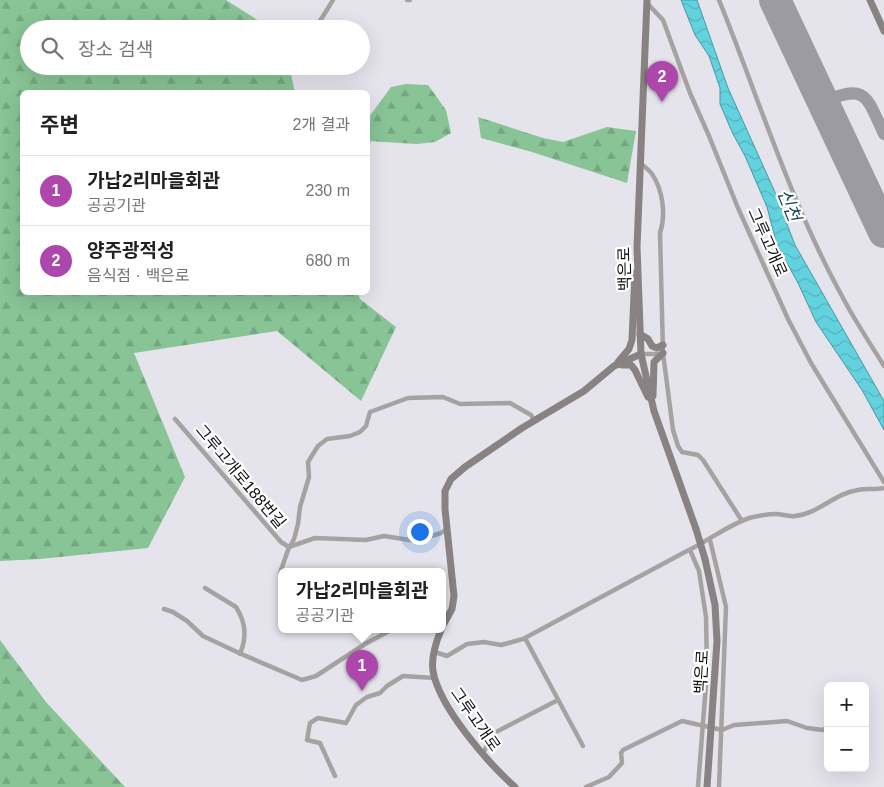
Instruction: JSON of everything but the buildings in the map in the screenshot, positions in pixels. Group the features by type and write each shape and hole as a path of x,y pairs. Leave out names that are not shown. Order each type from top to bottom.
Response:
{"main road":[{"path":"870,0 884,31"},
{"name":"백은로","path":"647,2 637,247 641,354 653,406 705,559 715,605 717,640 707,787"},
{"path":"614,366 625,355 632,340 633,287 637,247"},
{"path":"640,334 648,339 652,346 657,348 663,345"},
{"name":"그루고개로","path":"446,619 452,609 454,596 445,491 451,479 465,467 534,420 584,391 614,366 641,354"},
{"path":"653,406 653,366 654,362 663,354"},
{"path":"614,366 631,365 653,406"},
{"name":"그루고개로","path":"439,633 436,642 433,670 444,701 494,768 515,787"}],"street":[{"path":"321,20 333,0"},
{"path":"719,0 790,185 815,241 842,297 884,366"},
{"name":"그루고개로","path":"647,2 663,20 690,93 738,208 788,319 811,363 884,482"},
{"path":"640,163 652,174 658,186 663,207 660,233 663,354 673,430 682,452 698,455 703,460 742,521"},
{"path":"641,354 663,354"},
{"name":"그루고개로188번길","path":"282,568 294,539 300,507 309,478 308,462 318,446 327,440 350,436 360,432 366,426 370,412 408,398 443,396 460,404 510,403 531,415 534,420"},
{"name":"그루고개로188번길","path":"175,418 281,542 289,548"},
{"path":"435,652 447,656 467,644 484,642 501,645 525,638 752,517 774,514 795,516 814,511 833,499 857,490 884,488"},
{"path":"289,548 315,538 366,540 384,536 416,541 441,533 447,528"},
{"path":"710,540 726,608 719,787"},
{"path":"690,550 699,571 706,617 707,671 698,787"},
{"path":"205,588 236,607 239,612 246,636 240,654"},
{"path":"164,609 173,612 187,621 202,636 302,680 316,676 385,633"},
{"path":"525,638 583,746"},
{"path":"335,776 320,743 308,740 310,723 318,718 346,723 356,705 367,697 380,693 403,676 435,678"},
{"path":"483,754 491,736 496,732 558,700"},
{"path":"586,787 609,777 622,764 621,753 623,750 682,721 722,730 734,725 787,721 807,728 824,729"}],"green space":[{"path":"0,0 226,0 258,20 20,20 20,75 291,75 295,90 20,90 20,295 359,295 360,299 396,327 361,401 277,331 134,353 185,477 148,548 40,559 0,561"},
{"path":"406,84 428,85 446,110 451,133 435,142 417,144 370,141 370,116 391,87"},
{"path":"478,117 543,138 563,142 607,127 636,131 627,183 532,152 481,138"},
{"path":"0,640 46,702 125,787 0,787"}],"water":[{"path":"681,0 697,0 728,88 774,190 795,245 884,401 884,430 862,390 816,322 798,283 777,245 767,207 720,104 720,88 709,56 695,35"}],"taxiway":[{"path":"823,102 849,94 857,94 863,97 873,110 884,134"}],"runway":[{"path":"775,0 884,232"}],"place":[{"name":"양주광적성","path":"662,102"},
{"name":"가납2리마을회관","path":"362,691"}],"water label":[{"name":"신천","path":"789,205"}]}
